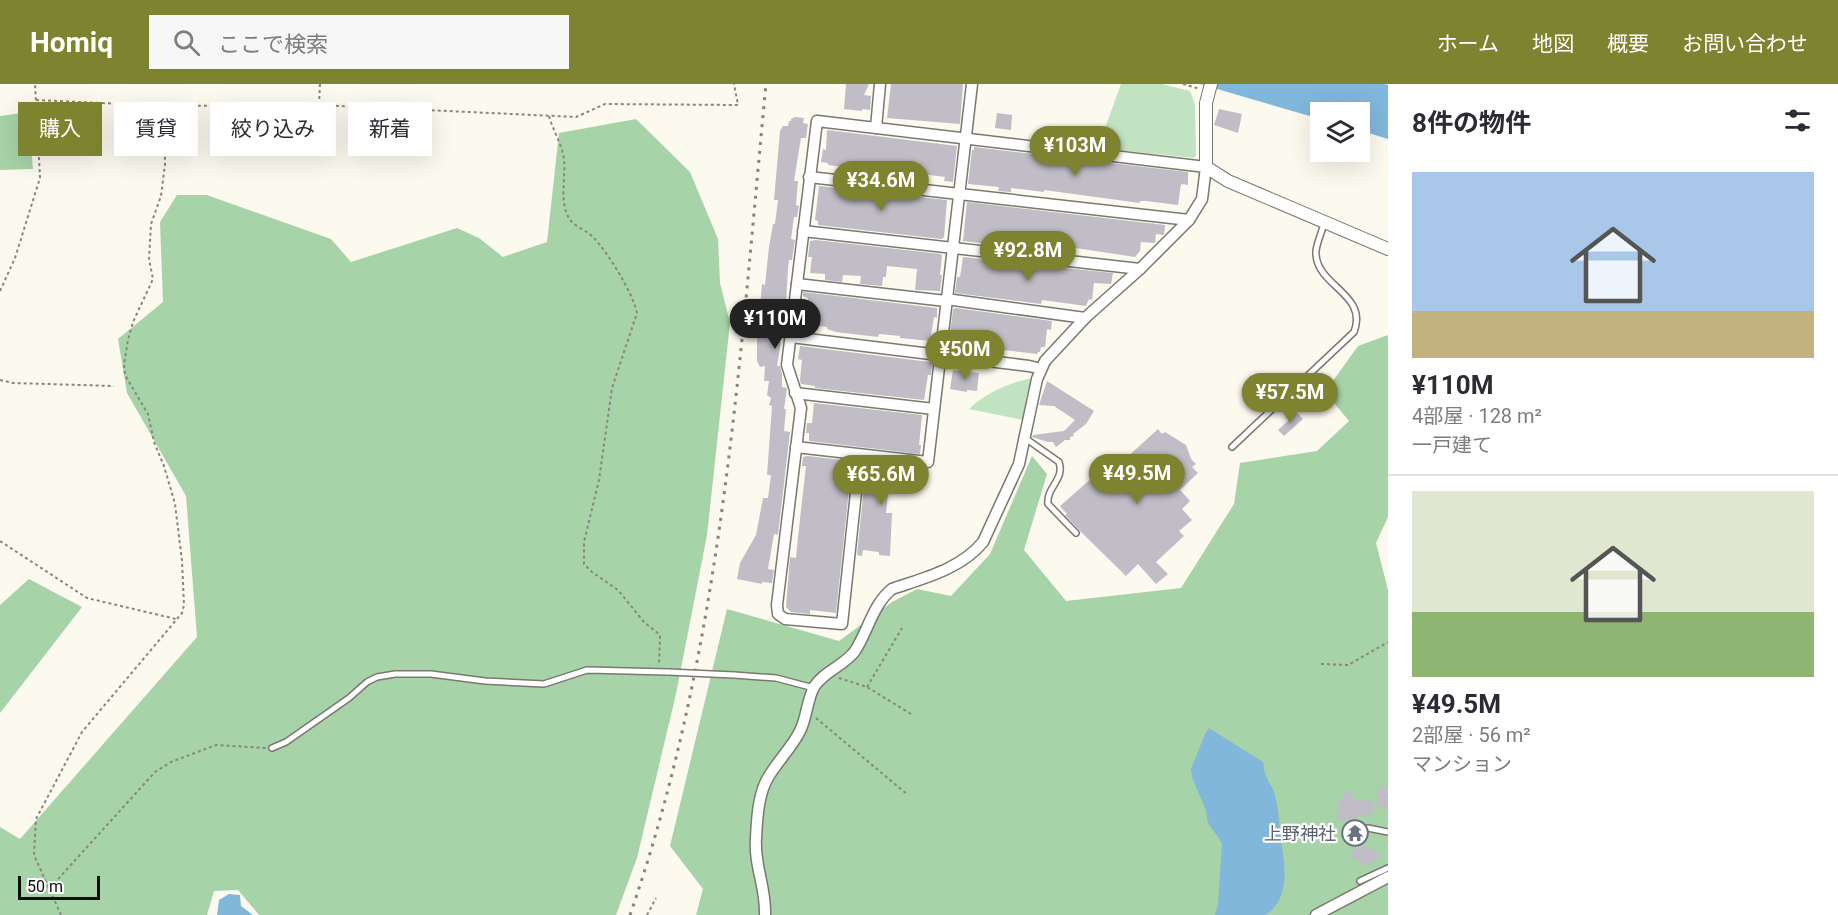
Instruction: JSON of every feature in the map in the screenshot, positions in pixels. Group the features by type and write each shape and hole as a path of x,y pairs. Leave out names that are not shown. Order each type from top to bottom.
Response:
{"street":[{"path":"876,128 880,84"},
{"path":"796,447 928,462 972,84"},
{"path":"765,915 765,889 757,865 755,849 763,790 767,778 800,731 814,688 828,672 849,658 870,624 879,601 886,594 892,589 950,567 976,550 983,542 1019,464 1041,369 1049,354 1190,220 1202,199 1206,167 1206,119 1209,88"},
{"path":"860,455 842,624 784,619 778,614 777,605 801,408 787,365 817,122 1206,167 1228,181 1388,249"},
{"path":"809,177 1190,220"},
{"path":"803,231 1140,269"},
{"path":"798,284 1085,318"},
{"path":"791,338 1041,369"},
{"path":"795,393 934,409"},
{"path":"1316,915 1388,877"}],"lane":[{"path":"1232,447 1354,332 1357,324 1354,306 1323,272 1317,261 1316,251 1325,222"},
{"path":"1025,438 1059,462 1060,479 1049,494 1048,504 1076,533"},
{"path":"272,748 286,742 349,698 367,682 377,677 395,674 431,674 485,681 544,684 587,670 669,672 776,678 814,688"},
{"path":"1368,828 1388,832"},
{"path":"1360,881 1388,868"}],"path":[{"path":"0,291 15,258 40,178 35,84"},
{"path":"319,102 320,84"},
{"path":"336,106 576,117 605,104 738,105 734,84"},
{"path":"1183,84 1209,88"},
{"path":"36,100 114,104"},
{"path":"549,116 552,129 563,151 565,208 570,220 593,237 618,273 635,303 637,313 612,388 599,480 584,542 584,564 618,590 644,622 660,635 659,672"},
{"path":"61,915 34,855 36,819 82,732 182,613 184,605 177,514 164,466 154,442 148,414 125,375 124,364 133,322 153,279 149,259 151,224 161,196 164,156"},
{"path":"0,380 13,383 114,386"},
{"path":"0,541 87,598 176,619"},
{"path":"867,687 902,628"},
{"path":"1321,664 1348,665 1388,642"},
{"path":"828,672 830,675 867,687 911,714"},
{"path":"807,712 908,795"},
{"path":"50,888 155,772 171,762 216,745 272,748"},
{"path":"647,915 656,898"}],"green space":[{"path":"1121,84 1162,84 1190,91 1195,104 1196,155 1194,158 1098,148 1095,128 1105,128"},
{"path":"18,113 18,156 32,156 33,169 0,170 0,116"},
{"path":"636,119 690,172 718,239 720,283 730,323 707,535 676,694 637,858 616,915 259,915 238,890 214,891 207,915 0,915 0,827 20,839 197,637 186,496 127,393 118,339 163,302 160,222 177,195 207,195 331,239 351,262 457,228 479,238 503,257 547,242 559,133"},
{"path":"1388,335 1388,517 1376,543 1388,590 1388,915 696,915 703,889 670,846 727,609 839,641 892,602 917,589 951,596 990,554 1032,456 1047,474 1024,550 1066,601 1181,588 1234,504 1240,463 1317,451 1349,421 1325,392 1358,346"},
{"path":"1032,378 1026,397 1023,420 969,409 999,389"},
{"path":"29,579 82,607 0,713 0,605"}],"water":[{"path":"1200,84 1388,85 1388,139 1370,133 1370,102 1310,102 1310,116"},
{"path":"1209,728 1263,762 1265,774 1274,792 1279,815 1284,879 1280,899 1266,915 1215,915 1218,905 1222,843 1208,823 1206,810 1193,780 1191,769"},
{"path":"229,894 240,895 241,906 253,915 217,915 219,900"}],"building":[{"path":"846,84 869,84 864,95 871,96 870,110 844,109"},
{"path":"891,84 963,84 960,124 887,118"},
{"path":"1219,109 1242,114 1238,133 1214,125"},
{"path":"997,113 1012,115 1011,130 995,128"},
{"path":"795,117 804,118 803,123 808,124 806,138 801,138 794,181 798,181 796,205 799,206 797,217 794,217 791,239 795,240 792,260 789,260 786,303 784,303 783,311 779,311 777,341 781,342 777,366 780,366 782,374 782,387 787,388 784,431 790,432 778,535 774,534 768,569 774,570 772,583 762,582 762,584 737,579 740,563 756,535 763,498 768,498 771,475 767,475 772,406 769,405 771,398 767,395 769,381 764,381 765,366 760,367 757,361 757,332 755,331 756,317 759,318 762,284 765,285 778,200 774,200 780,131 783,126 788,126 789,121"},
{"path":"827,130 957,146 953,182 944,181 945,177 914,173 914,175 886,171 885,174 872,172 871,176 859,175 858,169 828,165 828,163 821,162 823,149 826,150"},
{"path":"974,147 1188,172 1188,185 1181,184 1178,205 1146,201 1140,201 1140,203 1044,190 1044,192 1011,188 1011,192 998,191 999,187 968,184"},
{"path":"819,186 947,200 944,237 942,239 818,225 818,221 815,220"},
{"path":"967,202 1165,225 1164,235 1156,234 1155,243 1141,242 1140,251 1135,257 1069,247 1064,248 1063,253 963,241"},
{"path":"810,241 941,254 940,291 915,290 917,269 887,266 882,286 860,284 861,276 843,275 842,282 825,280 825,274 810,273 812,257 808,257"},
{"path":"963,257 1113,273 1111,284 1094,283 1092,300 1089,299 1086,306 1042,300 1041,304 955,293"},
{"path":"803,292 937,308 937,318 934,317 930,341 900,338 900,336 879,334 878,337 836,332 827,327 803,324 808,298 803,296"},
{"path":"953,309 1052,321 1051,330 1047,329 1045,347 1041,347 1037,354 949,343"},
{"path":"800,346 930,362 932,363 931,375 928,375 924,400 815,388 815,386 801,384 802,360 798,359"},
{"path":"953,370 979,373 977,391 950,389"},
{"path":"1047,381 1094,411 1086,424 1070,437 1070,440 1065,440 1056,447 1053,442 1032,437 1064,431 1075,420 1054,406 1039,405"},
{"path":"814,403 922,415 920,454 809,441 809,433 806,433 807,423 812,423"},
{"path":"1297,413 1303,419 1284,436 1278,430"},
{"path":"1158,429 1162,434 1165,432 1186,445 1191,459 1196,464 1192,467 1198,473 1180,490 1190,501 1182,509 1192,520 1179,531 1184,536 1156,562 1168,574 1156,584 1138,564 1126,576 1081,532 1060,506 1106,463 1107,465 1119,454 1124,460"},
{"path":"803,457 852,461 836,613 810,610 810,614 791,612 786,607 790,557 796,558 806,466 802,466"},
{"path":"867,463 924,469 922,481 911,479 910,485 894,483 894,485 889,485 886,513 892,513 890,556 863,550 862,556 857,555 864,487 868,487 871,468 866,468"},
{"path":"1379,787 1388,788 1388,808 1376,806"},
{"path":"1344,791 1353,792 1352,797 1355,799 1374,801 1373,814 1369,813 1368,817 1357,816 1356,821 1337,820 1339,798 1343,799"},
{"path":"1358,842 1380,854 1376,861 1373,860 1368,867 1350,857"}],"railway":[{"path":"630,915 661,814 687,711 707,608 736,399 766,84"}],"place":[{"name":"上野神社","path":"1355,833"}]}
